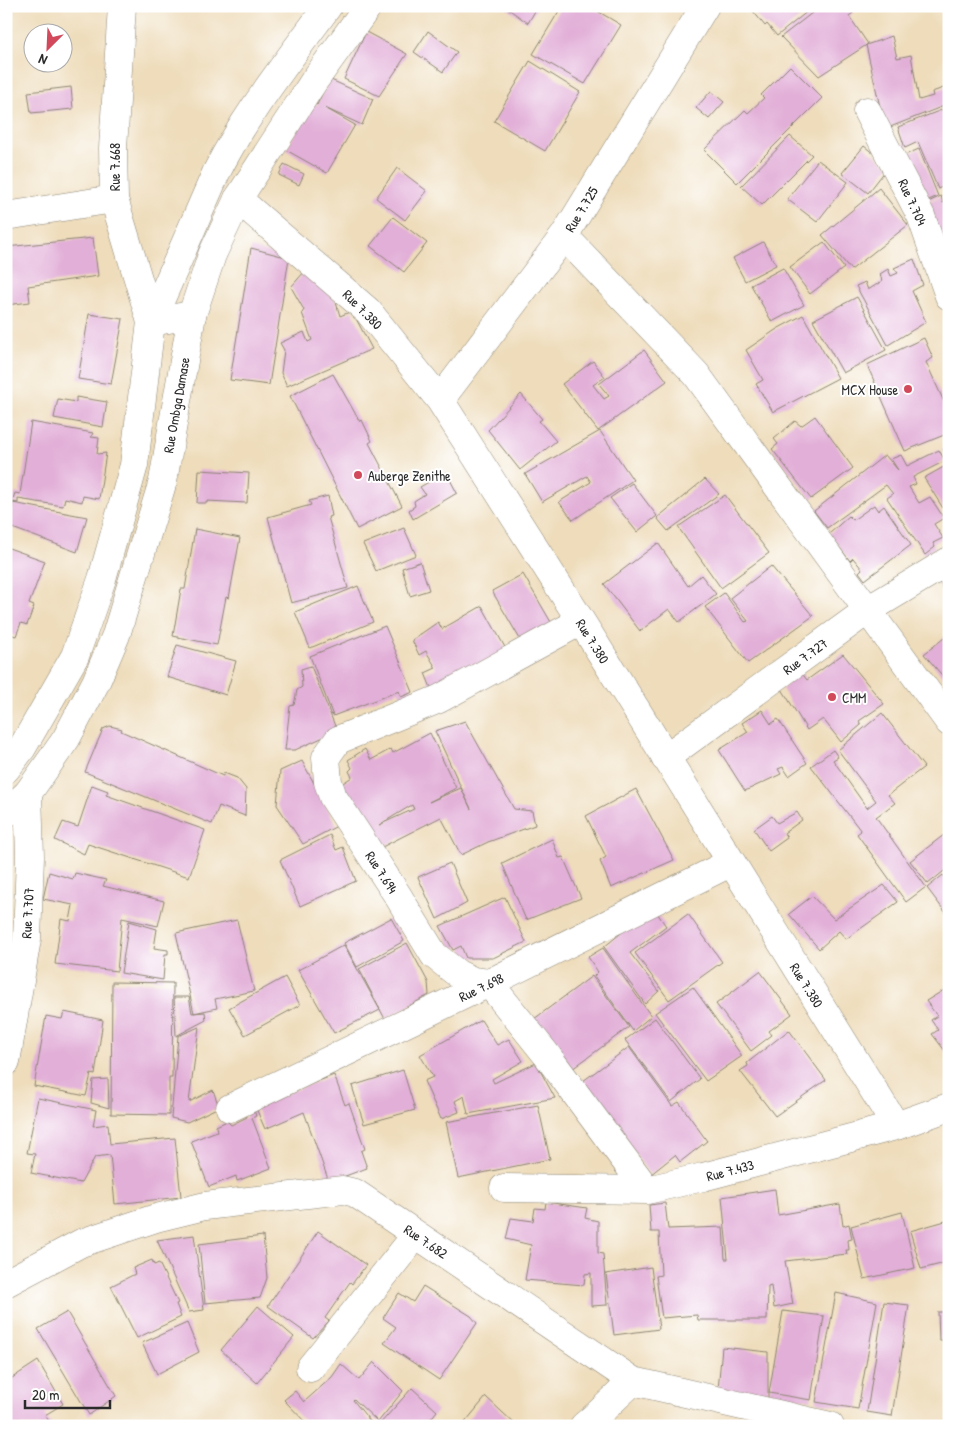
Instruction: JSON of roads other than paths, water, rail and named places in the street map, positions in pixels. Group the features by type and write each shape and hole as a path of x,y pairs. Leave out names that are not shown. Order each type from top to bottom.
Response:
{"street":[{"name":"Rue 7.668","path":"122,6 113,148 114,199 150,322"},
{"path":"6,769 22,748 75,656 102,579 134,465 150,322 228,149 241,126 328,6"},
{"name":"Rue Ombga Damase","path":"6,813 28,793 66,739 96,682 116,636 163,481 192,315 212,255 238,199 314,81 368,6"},
{"name":"Rue 7.725","path":"440,400 564,236 704,6"},
{"name":"Rue 7.704","path":"867,111 921,216 949,296"},
{"path":"6,216 114,199"},
{"name":"Rue 7.380","path":"238,199 368,310 440,400 581,621 730,863 896,1126"},
{"path":"564,236 696,374 949,722"},
{"path":"150,322 192,315"},
{"name":"Rue 7.727","path":"665,758 868,610 949,560"},
{"name":"Rue 7.694","path":"489,983 473,981 458,974 434,955 333,797 328,782 326,757 338,740 439,698 581,621"},
{"name":"Rue 7.707","path":"6,1062 27,939 30,857 28,793"},
{"name":"Rue 7.698","path":"230,1108 489,983 730,863"},
{"path":"489,983 546,1054 647,1190"},
{"name":"Rue 7.433","path":"504,1188 647,1190 703,1178 896,1126 949,1107"},
{"name":"Rue 7.682","path":"6,1283 81,1243 156,1218 205,1206 343,1190 355,1193 633,1382 830,1426"},
{"path":"310,1368 416,1235"},
{"path":"584,1426 633,1382"}],"place":[{"name":"MCX House","path":"908,389"},
{"name":"Auberge Zenithe","path":"358,475"},
{"name":"CMM","path":"832,697"}]}
